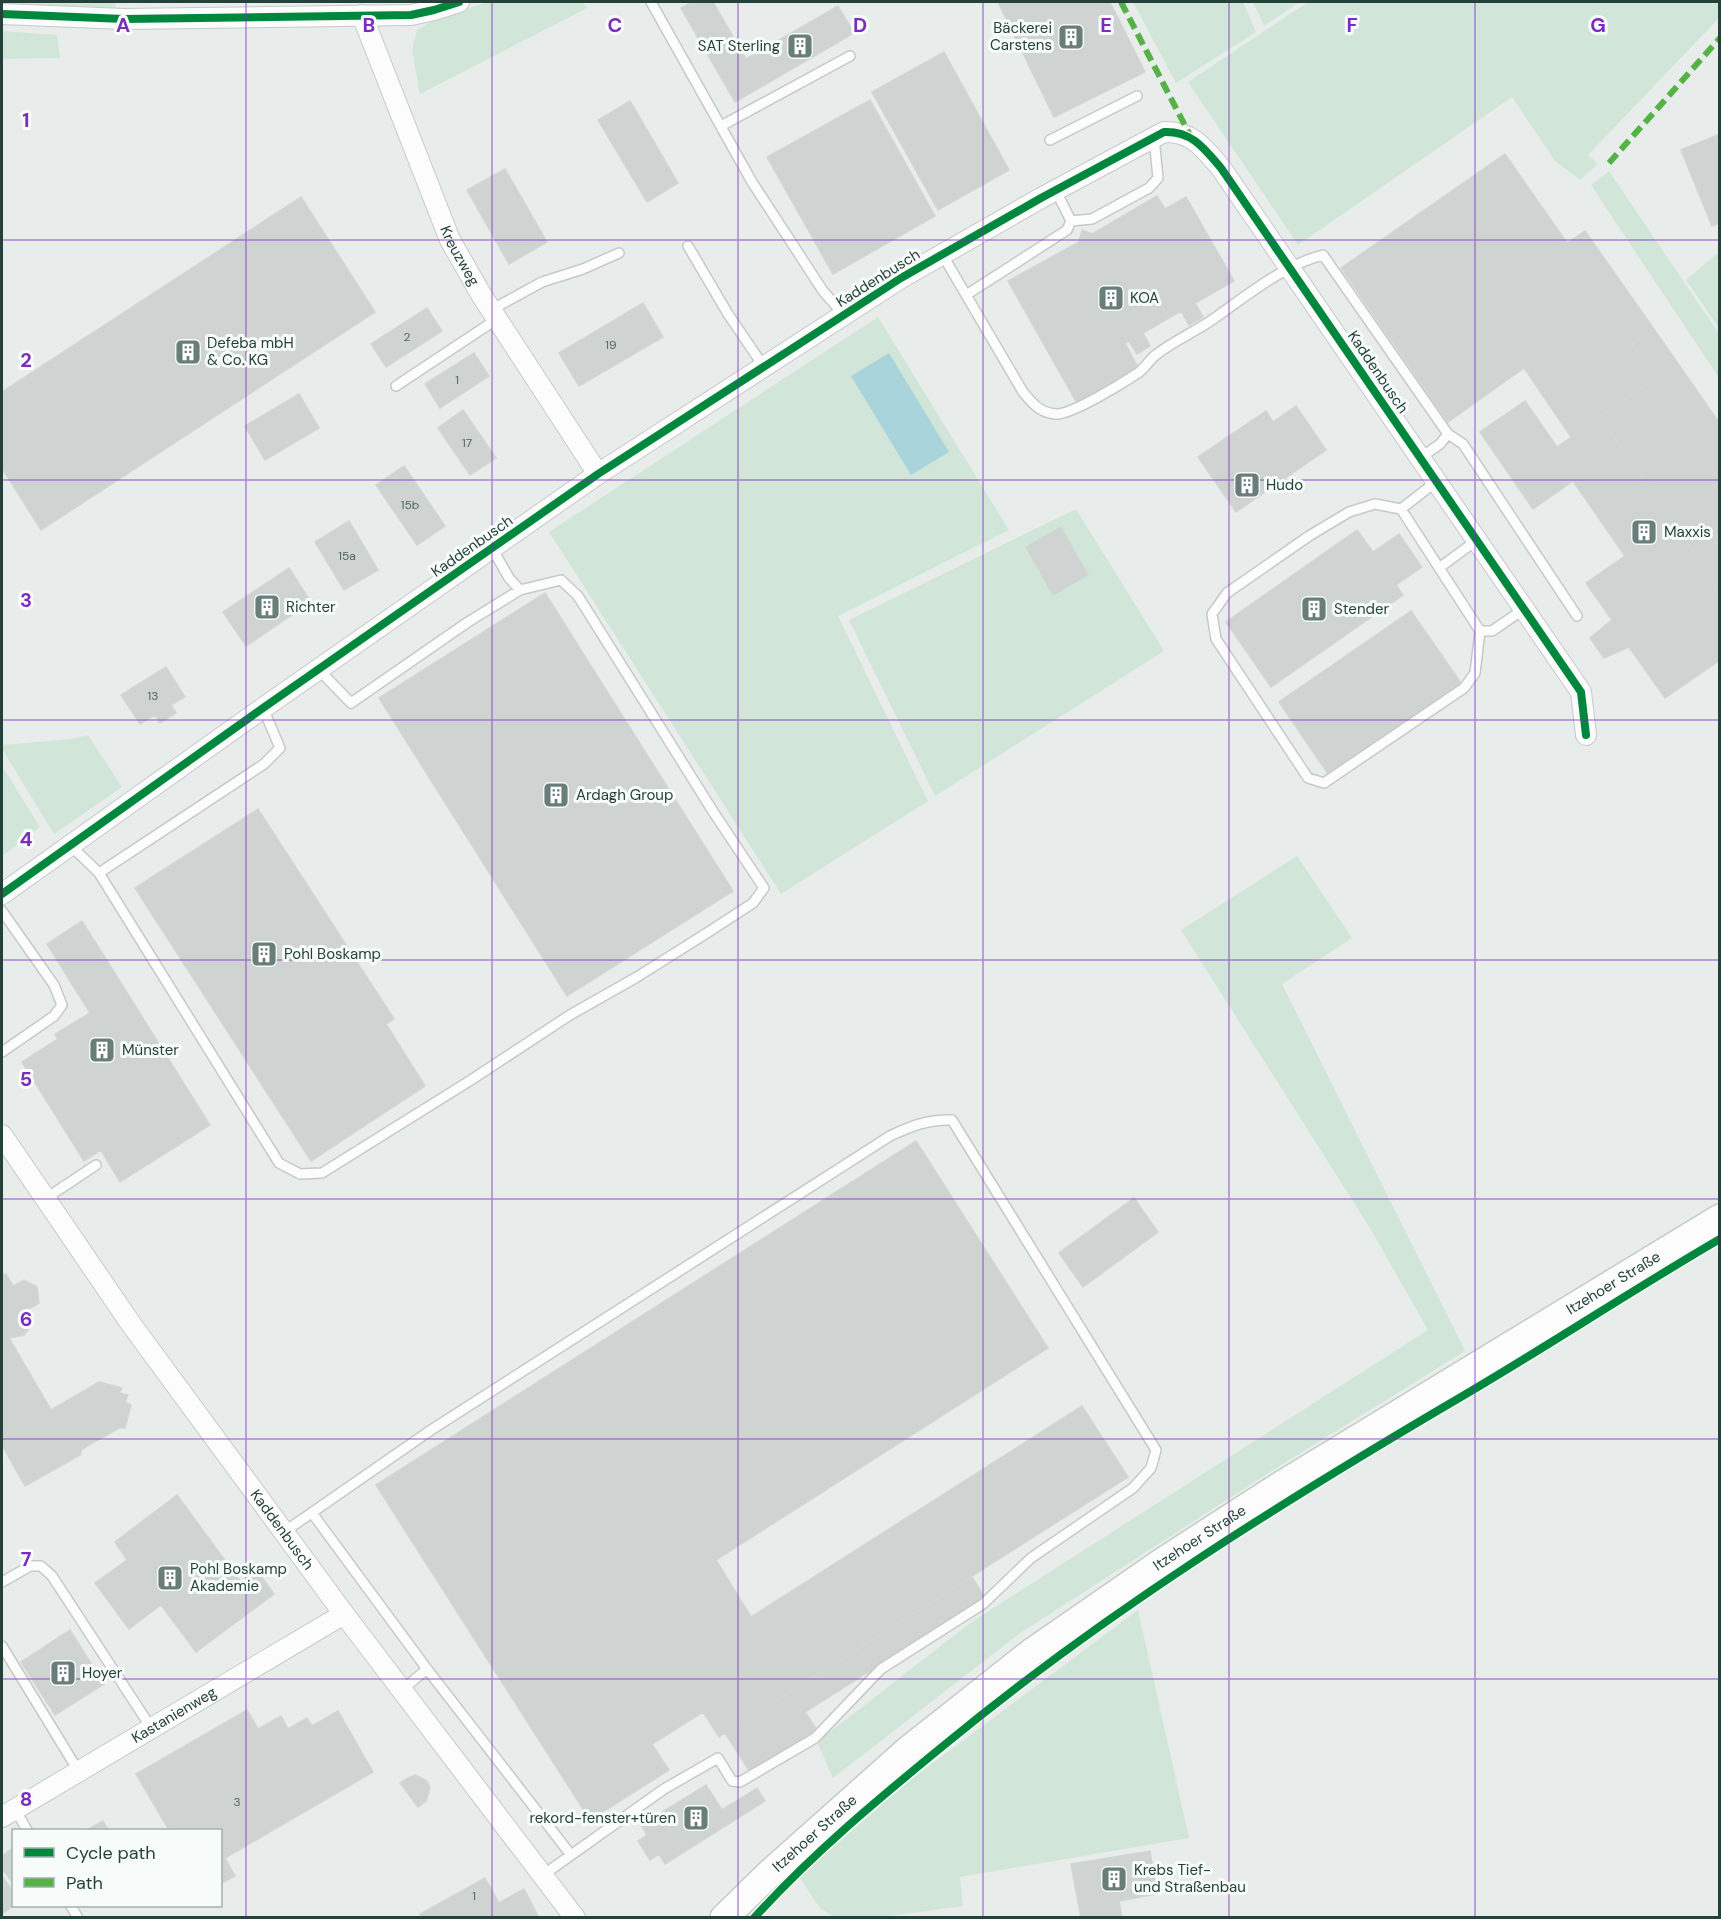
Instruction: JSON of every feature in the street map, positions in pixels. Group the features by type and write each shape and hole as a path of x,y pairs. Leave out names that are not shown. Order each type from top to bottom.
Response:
{"main road":[{"name":"Itzehoer Straße","path":"724,1917 908,1750 1032,1652 1162,1562 1278,1487 1719,1218"}],"street":[{"path":"2,14 124,19 411,15 459,2"},
{"name":"Kreuzweg","path":"362,15 450,240 494,315 598,474"},
{"name":"Kaddenbusch","path":"2,894 318,669 598,474 901,278 1164,132 1178,132 1191,137 1221,168 1581,692 1586,735"},
{"name":"Kaddenbusch","path":"2,1135 131,1324 344,1614 575,1917"},
{"name":"Kastanienweg","path":"8,1813 344,1614"}],"lane":[{"path":"651,2 752,182 823,291 844,315"},
{"path":"721,126 850,56"},
{"path":"1050,140 1137,96"},
{"path":"1071,221 1092,219 1149,188 1158,178 1154,138"},
{"path":"966,295 1067,230 1071,221 1056,190"},
{"path":"688,246 728,314 764,367"},
{"path":"396,386 542,282 583,269 619,253"},
{"path":"942,255 1023,392 1036,408 1057,414 1074,409 1139,372 1155,355 1250,292 1290,269 1323,255 1448,434 1463,444 1576,616"},
{"path":"1420,458 1440,444 1448,434"},
{"path":"1401,509 1437,481"},
{"path":"1375,504 1401,509 1480,631 1475,673 1464,688 1323,783 1308,778 1216,639 1212,614 1227,593 1309,536 1349,512 1375,504"},
{"path":"1439,568 1477,540"},
{"path":"492,548 509,578 520,590"},
{"path":"70,845 99,873 279,1163 300,1174 322,1173 570,1015 637,977 753,903 764,888 714,813 578,596 561,580 520,590 468,622 351,703 318,669"},
{"path":"1480,631 1492,631 1524,609"},
{"path":"99,873 264,764 280,748 263,708"},
{"path":"2,911 54,985 62,1005 54,1016 2,1052"},
{"path":"284,1532 431,1430 890,1136 914,1125 935,1119 952,1120 1156,1450 1151,1468 1133,1488 1031,1558 983,1604 881,1669 815,1738 740,1782 732,1781 718,1758 664,1789 543,1875"},
{"path":"45,1199 96,1165"},
{"path":"312,1513 427,1669 571,1855"},
{"path":"2,1582 30,1566 41,1566 52,1576 152,1729"},
{"path":"2,1646 80,1772"},
{"path":"402,1690 427,1669"},
{"path":"8,1813 26,1829"}],"green space":[{"path":"2,2 115,2 116,9 2,8"},
{"path":"488,2 583,2 587,8 420,94 412,50 417,30 438,18"},
{"path":"1133,2 1243,2 1256,32 1176,83"},
{"path":"1253,2 1300,2 1264,26"},
{"path":"1308,2 1719,2 1720,17 1588,155 1598,164 1580,180 1555,161 1512,97 1298,245 1188,82"},
{"path":"2,31 57,35 60,58 2,59"},
{"path":"1609,171 1719,334 1719,378 1591,185"},
{"path":"1719,252 1719,328 1686,280"},
{"path":"878,317 1009,530 838,616 928,801 781,894 549,532"},
{"path":"1076,509 1164,651 935,796 849,620"},
{"path":"88,735 122,787 54,834 2,749 2,745 71,739"},
{"path":"2,766 40,827 2,856"},
{"path":"1297,856 1352,938 1282,984 1465,1351 1270,1472 1019,1634 833,1778 817,1742 970,1623 1428,1330 1370,1228 1181,930"},
{"path":"1138,1610 1189,1838 960,1877 963,1906 883,1917 834,1917 820,1908 799,1877 909,1781"}],"water":[{"path":"889,353 949,452 911,475 851,376"}],"building":[{"name":"SAT Sterling","path":"692,2 713,2 746,59 838,6 854,33 735,102 681,8"},
{"name":"Bäckerei Carstens","path":"998,2 1110,2 1145,72 1054,117"},
{"path":"944,52 1009,170 938,210 872,92"},
{"path":"870,100 935,216 833,274 767,157"},
{"path":"630,101 678,183 647,202 598,120"},
{"path":"1720,134 1720,223 1712,226 1681,150"},
{"path":"1505,154 1567,243 1585,231 1654,329 1632,344 1656,378 1571,437 1524,368 1448,422 1341,268"},
{"path":"505,169 547,242 509,264 467,190"},
{"name":"KOA","path":"1157,196 1165,209 1186,197 1234,281 1195,303 1203,317 1189,325 1181,311 1143,333 1150,346 1137,354 1129,341 1125,343 1139,369 1077,403 1008,281 1079,242 1082,230 1092,234"},
{"name":"Defeba mbH & Co. KG","path":"301,197 375,312 41,530 2,468 2,392"},
{"path":"643,303 663,337 579,386 559,353"},
{"path":"427,308 442,331 386,367 371,344"},
{"path":"1654,329 1720,424 1720,590 1600,417 1656,378 1632,344"},
{"path":"474,353 489,376 440,408 425,384"},
{"path":"299,394 319,428 265,460 245,426"},
{"name":"Maxxis","path":"1525,401 1557,447 1600,417 1720,590 1720,660 1665,698 1629,647 1604,658 1590,638 1612,620 1586,583 1625,556 1573,481 1533,509 1480,432"},
{"name":"Hudo","path":"1296,406 1326,450 1236,512 1198,457 1266,411 1273,422"},
{"path":"463,410 496,458 470,475 438,428"},
{"path":"404,466 445,526 417,545 376,485"},
{"path":"349,521 378,570 344,590 315,542"},
{"path":"1061,527 1088,575 1053,595 1026,547"},
{"name":"Stender","path":"1357,530 1373,552 1399,534 1422,567 1396,585 1403,595 1271,687 1226,622"},
{"name":"Richter","path":"289,568 311,602 246,646 223,612"},
{"name":"Ardagh Group","path":"545,593 733,891 567,996 379,698"},
{"path":"1411,611 1461,683 1328,774 1279,702"},
{"path":"166,667 185,697 171,705 176,713 160,723 155,715 140,724 121,695"},
{"name":"Pohl Boskamp","path":"258,809 394,1019 386,1024 425,1086 311,1161 135,888"},
{"name":"Münster","path":"82,921 210,1125 120,1182 101,1150 84,1161 22,1062 58,1039 55,1034 90,1013 47,944"},
{"path":"916,1141 1048,1348 716,1560 751,1617 1082,1406 1128,1477 719,1737 703,1712 652,1744 669,1770 590,1820 376,1485"},
{"path":"1134,1198 1158,1232 1083,1287 1059,1253"},
{"path":"2,1274 6,1274 13,1286 24,1280 37,1287 39,1303 26,1311 33,1323 24,1335 9,1338 51,1410 99,1382 122,1388 119,1393 128,1395 125,1402 131,1405 125,1428 119,1428 82,1449 80,1455 25,1486 2,1445"},
{"name":"Pohl Boskamp Akademie","path":"177,1495 243,1585 259,1573 274,1594 196,1652 161,1605 129,1629 95,1583 127,1560 115,1542"},
{"path":"972,1577 985,1598 805,1712 817,1730 750,1772 725,1733"},
{"name":"Hoyer","path":"70,1630 104,1684 55,1715 21,1662"},
{"path":"247,1710 258,1729 281,1716 288,1729 307,1718 312,1726 338,1711 373,1772 225,1858 235,1876 222,1883 222,1829 168,1829 136,1774"},
{"path":"415,1775 427,1781 430,1788 426,1801 418,1807 400,1783"},
{"name":"rekord-fenster+türen","path":"706,1785 722,1810 757,1788 765,1801 665,1864 659,1854 650,1860 638,1841 647,1835 641,1825"},
{"path":"103,1821 107,1829 89,1829"},
{"path":"12,1848 12,1882 2,1869 2,1856"},
{"name":"Krebs Tief- und Straßenbau","path":"1150,1851 1157,1894 1119,1901 1122,1918 1081,1918 1071,1864"},
{"path":"2,1876 12,1890 12,1906 2,1914"},
{"path":"485,1878 499,1903 524,1889 539,1918 422,1918 420,1914"}],"marked path":[{"path":"1121,2 1191,137"},
{"path":"1609,163 1720,38"}],"cycle path":[{"path":"2,14 124,19 411,15 459,2"},
{"path":"2,894 598,474 901,278 1041,198 1164,132 1182,134 1197,142 1221,168 1581,692 1586,735"},
{"path":"754,1918 846,1828 943,1746 1068,1649 1132,1604 1331,1475 1720,1239"}],"place":[{"name":"Bäckerei Carstens","path":"1071,37"},
{"name":"SAT Sterling","path":"800,46"},
{"name":"KOA","path":"1111,298"},
{"name":"Defeba mbH & Co. KG","path":"188,352"},
{"name":"Hudo","path":"1247,485"},
{"name":"Maxxis","path":"1644,532"},
{"name":"Richter","path":"267,607"},
{"name":"Stender","path":"1314,609"},
{"name":"Ardagh Group","path":"556,795"},
{"name":"Pohl Boskamp","path":"264,954"},
{"name":"Münster","path":"102,1050"},
{"name":"Pohl Boskamp Akademie","path":"170,1578"},
{"name":"Hoyer","path":"63,1673"},
{"name":"rekord-fenster+türen","path":"696,1818"},
{"name":"Krebs Tief- und Straßenbau","path":"1114,1879"}]}
